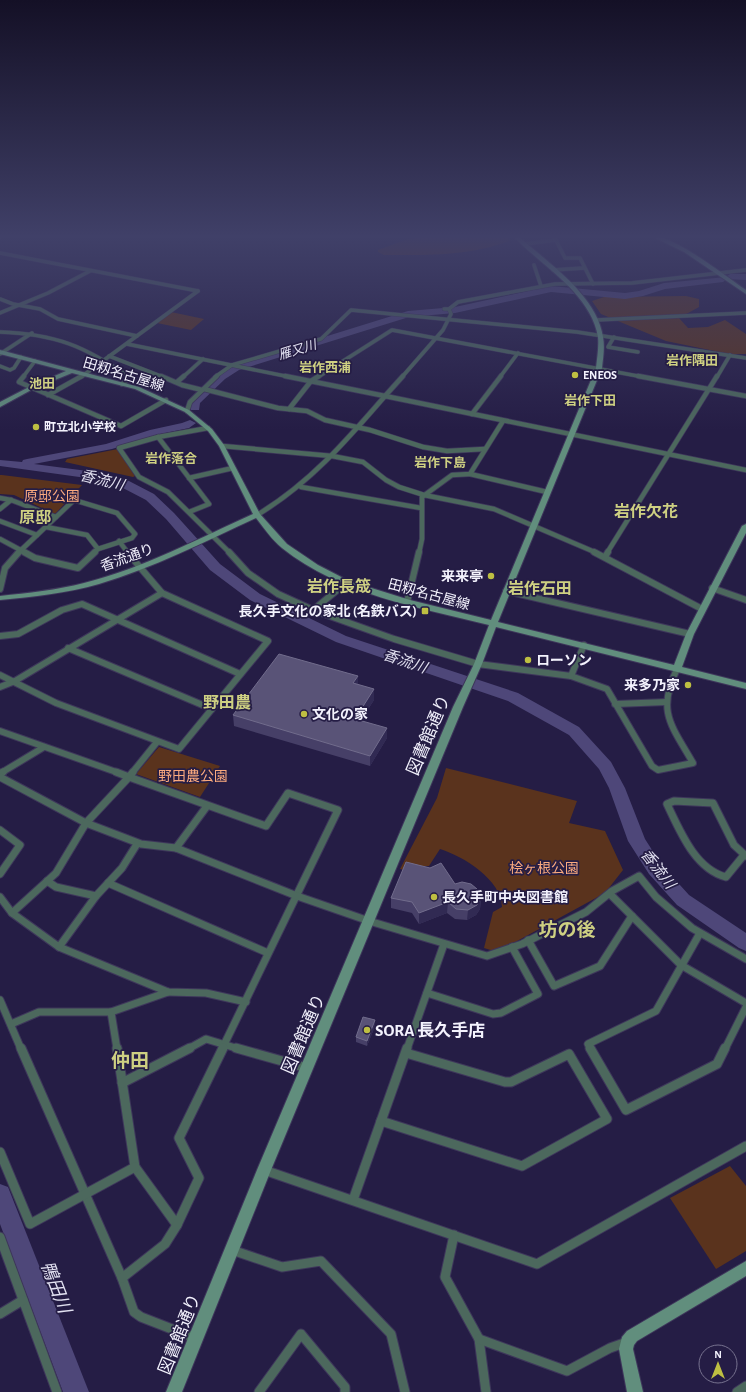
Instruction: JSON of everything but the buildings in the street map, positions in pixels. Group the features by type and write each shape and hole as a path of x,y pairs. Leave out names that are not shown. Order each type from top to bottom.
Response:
{"street":[{"path":"3,300 40,309 58,319 137,336"},
{"path":"0,313 31,300"},
{"path":"48,395 85,374 186,300"},
{"path":"256,516 277,504 301,487 332,456 436,338 448,321 450,310 458,302 469,300"},
{"path":"478,664 506,591 572,435 598,368 602,351 601,335 596,320 582,300"},
{"path":"444,309 450,310"},
{"path":"187,411 190,402 212,379 233,365 321,339 351,310 448,321 601,335 746,358"},
{"path":"596,320 746,313"},
{"path":"289,409 311,382 392,330 746,396"},
{"path":"0,332 32,333 72,344 94,353 131,378 122,384"},
{"path":"1,353 32,333"},
{"path":"614,337 608,346 637,354 644,341"},
{"path":"127,344 746,470"},
{"name":"田籾名古屋線","path":"1,353 122,384 166,400 187,411 208,428 222,446 256,516 284,546 314,567 346,583 407,602 746,686"},
{"path":"472,414 518,353"},
{"path":"605,557 730,355"},
{"path":"109,356 182,385 212,390 262,404 307,411 325,420 358,427 423,447 447,451 485,449"},
{"path":"0,366 10,370 14,368 21,357"},
{"path":"177,382 203,359"},
{"path":"35,361 19,382 120,426 166,400"},
{"path":"0,405 31,388 71,371"},
{"path":"470,474 503,420"},
{"path":"208,428 158,437 119,448 139,477 168,492 248,573 278,594 313,610 394,639 478,664 571,676 607,689 652,766 658,770 693,763 668,719 667,702 671,681 690,634 712,588 746,526"},
{"path":"158,437 209,504 189,512"},
{"path":"222,446 332,456 363,462 393,484 424,494 494,509 534,525 605,557 702,609"},
{"path":"189,478 233,468"},
{"path":"407,602 422,539 421,508 422,497 424,494 452,475 470,474 547,492"},
{"path":"301,487 421,508"},
{"path":"0,498 11,500 56,517"},
{"path":"0,539 21,550 34,558 78,568 98,549 132,538 135,534 117,513 75,498 46,527 21,550 3,568 0,589"},
{"path":"0,509 11,500"},
{"name":"香流通り","path":"0,598 68,588 94,582 138,567 183,549 256,516"},
{"path":"0,521 37,535"},
{"path":"46,527 87,535 98,549"},
{"path":"0,675 15,681 56,703 179,749 268,641 162,593 138,567 119,541"},
{"path":"313,610 346,583"},
{"path":"712,588 746,600"},
{"path":"506,591 690,634"},
{"path":"0,687 15,681 162,593"},
{"path":"0,636 18,634 62,610 82,604 240,674"},
{"path":"571,676 584,645"},
{"path":"68,648 212,709"},
{"name":"図書館通り","path":"174,1392 306,1068 465,691 478,664"},
{"path":"615,704 667,702"},
{"path":"0,731 266,826 288,793 338,810 179,1138 199,1178 177,1225 165,1244 122,1278"},
{"path":"12,913 56,873 86,823 129,777 157,742"},
{"path":"44,747 0,776 86,823 137,844 163,848 176,848 297,896 369,921 444,944 487,956 528,940 586,912 610,894 639,876 656,897 700,933 746,959"},
{"path":"674,801 713,803 734,845 745,856 726,877 720,877 705,866 690,846 667,804 674,801"},
{"path":"176,848 207,806"},
{"path":"0,830 20,845 0,874"},
{"path":"59,947 96,896 122,868 137,844"},
{"path":"47,881 56,887 96,896"},
{"path":"108,883 268,953"},
{"path":"610,894 681,965 746,1003"},
{"path":"0,897 12,913 59,947 168,992"},
{"path":"528,940 554,986 600,966 632,916"},
{"path":"700,933 656,1011 588,1044 626,1110 717,1064 746,1007"},
{"path":"353,1200 444,944"},
{"path":"427,993 493,1014 501,1013 538,994 512,947"},
{"path":"11,1024 39,1012 111,1012 168,992 206,993 246,1002"},
{"path":"0,1000 122,1278 134,1312 141,1317 196,1338"},
{"path":"111,1012 135,1167 177,1225"},
{"path":"122,1083 206,1039 306,1068"},
{"path":"381,1121 522,1166 608,1119 569,1054 511,1082 505,1082 406,1053"},
{"path":"264,1170 537,1264 746,1146"},
{"path":"0,1152 30,1224 135,1167"},
{"path":"454,1236 445,1277 479,1339 486,1392"},
{"path":"0,1237 57,1392"},
{"path":"232,1250 282,1267 322,1260 391,1334 405,1392"},
{"path":"479,1339 567,1371 574,1369 610,1348 627,1342 638,1331 746,1268"},
{"path":"0,1314 23,1300"},
{"path":"259,1392 301,1334 344,1387 345,1392"},
{"path":"627,1342 626,1356 634,1392"},
{"path":"737,1392 746,1386"}],"green space":[{"path":"699,300 699,307 679,318 688,328 708,327 725,320 746,334 746,354 729,354 666,341 601,314 592,301"},
{"path":"171,312 204,319 191,330 157,323"},
{"path":"118,449 135,476 133,477 65,462 67,459"},
{"name":"原邸公園","path":"0,475 82,485 55,514 14,495 0,494"},
{"name":"野田農公園","path":"159,747 220,766 200,797 136,774"},
{"name":"桧ヶ根公園","path":"446,768 577,801 569,823 605,831 623,870 605,893 497,952 484,948 493,912 502,907 496,888 480,870 459,857 440,849 429,866 416,866 414,872 400,869 437,798"},
{"path":"730,1166 746,1186 746,1251 716,1269 670,1198"}],"waterway":[{"name":"雁又川","path":"195,408 195,402 221,377 235,368 408,314 455,310 501,300"},
{"name":"雁又川","path":"27,462 108,447 154,432 185,426 190,423"},
{"name":"香流川","path":"0,463 103,477 125,484 150,497 170,516 215,567 255,597 341,639 513,697 574,731 605,766 617,788 637,841 655,869 683,900 746,943"},
{"name":"鴨田川","path":"0,1195 76,1392"}],"place":[{"name":"ENEOS","path":"575,375"},
{"name":"町立北小学校","path":"36,427"},
{"name":"来来亭","path":"491,576"},
{"name":"長久手文化の家北 (名鉄バス)","path":"425,611"},
{"name":"ローソン","path":"528,660"},
{"name":"来多乃家","path":"688,685"},
{"name":"文化の家","path":"304,714"},
{"name":"長久手町中央図書館","path":"434,897"},
{"name":"SORA 長久手店","path":"367,1030"}],"district":[{"name":"岩作隅田","path":"692,360"},
{"name":"岩作西浦","path":"325,367"},
{"name":"池田","path":"42,383"},
{"name":"岩作下田","path":"590,400"},
{"name":"岩作落合","path":"171,458"},
{"name":"岩作下島","path":"440,462"},
{"name":"岩作欠花","path":"646,511"},
{"name":"原邸","path":"35,517"},
{"name":"岩作長筬","path":"339,586"},
{"name":"岩作石田","path":"540,588"},
{"name":"野田農","path":"227,702"},
{"name":"坊の後","path":"567,929"},
{"name":"仲田","path":"130,1060"}]}
